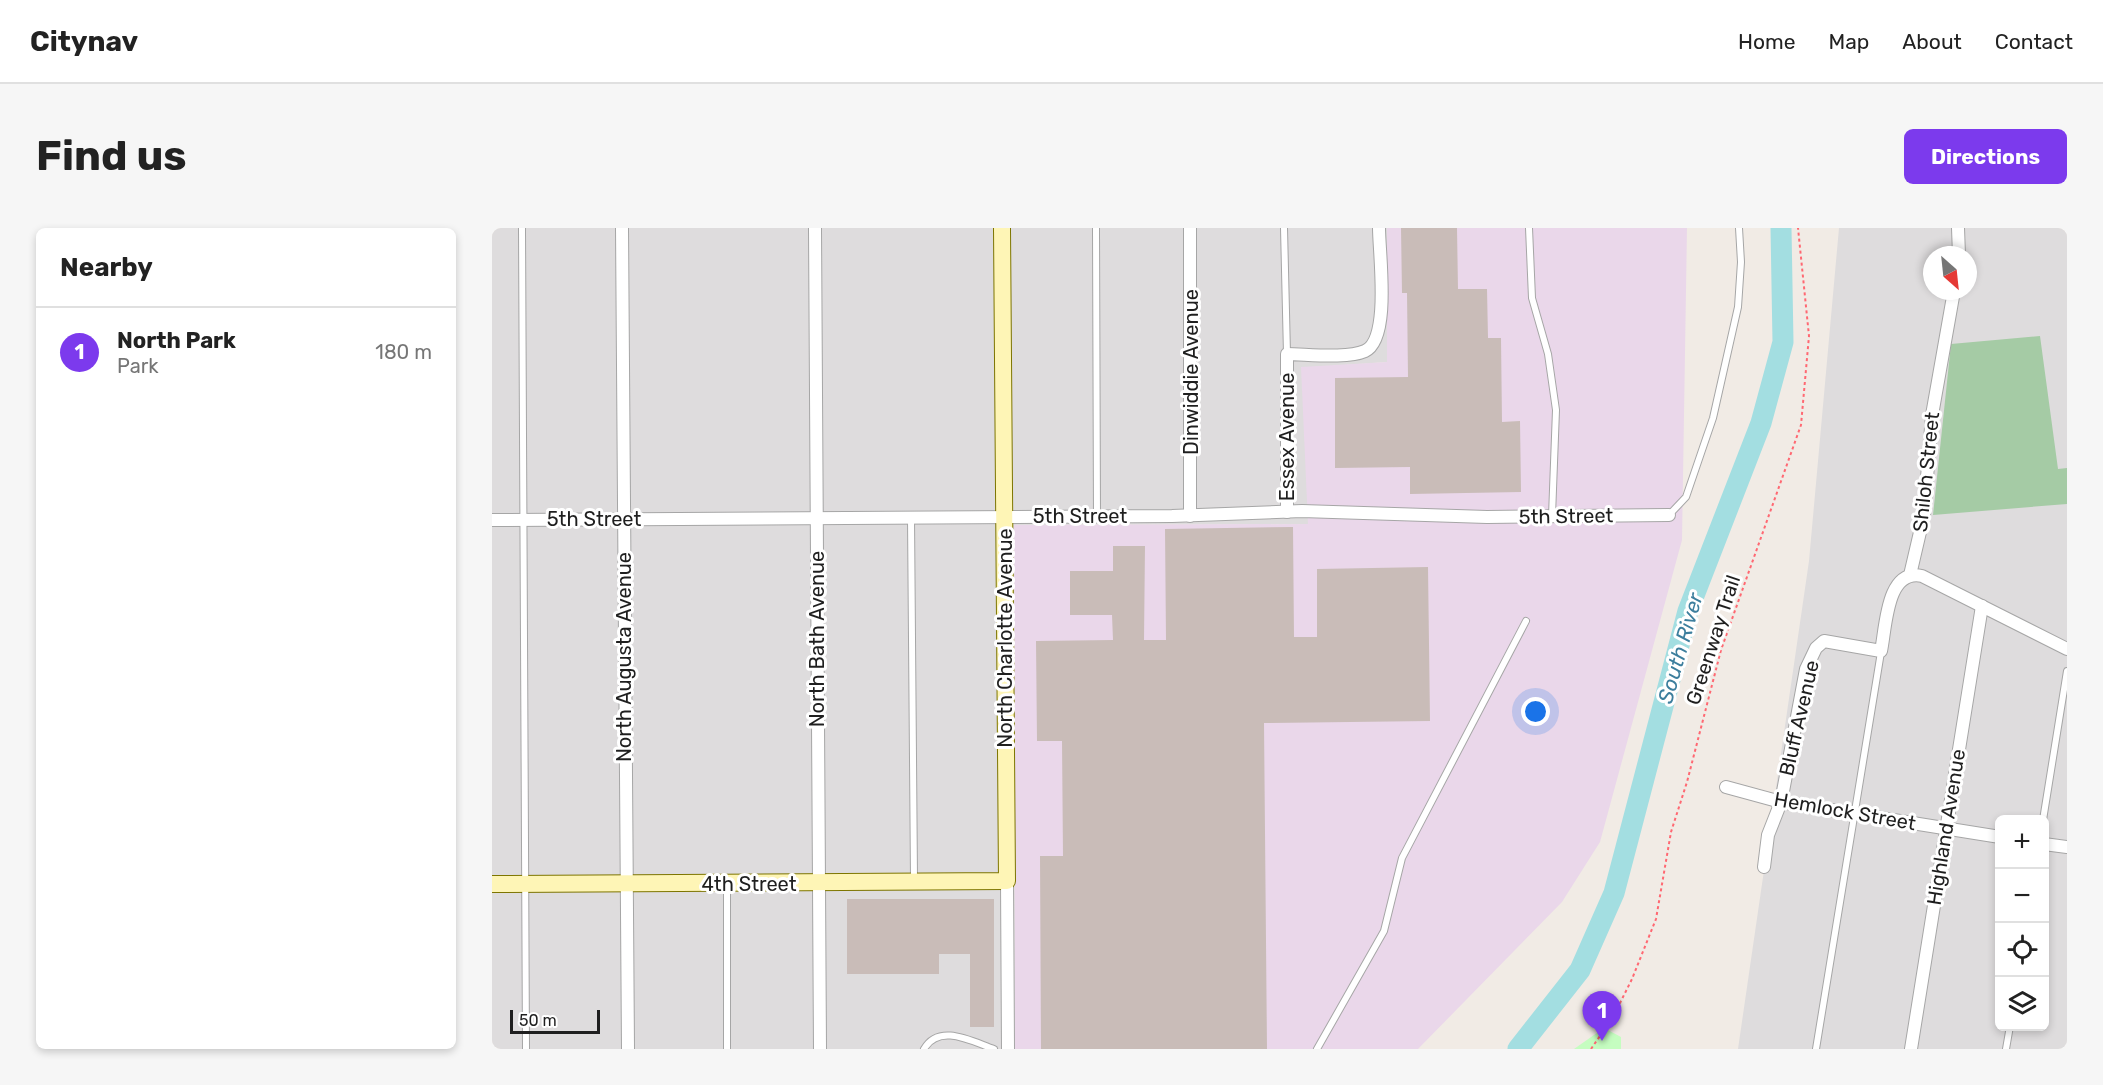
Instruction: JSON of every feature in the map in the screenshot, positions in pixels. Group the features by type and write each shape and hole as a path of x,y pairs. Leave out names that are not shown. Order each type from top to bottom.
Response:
{"street":[{"name":"North Augusta Avenue","path":"622,228 628,1049"},
{"name":"North Bath Avenue","path":"815,228 820,1049"},
{"name":"North Charlotte Avenue","path":"1002,228 1008,1049"},
{"name":"Dinwiddie Avenue","path":"1190,228 1190,516"},
{"name":"Essex Avenue","path":"1287,512 1287,354 1359,353 1372,345 1381,327 1379,228"},
{"path":"1958,228 1959,246"},
{"name":"Shiloh Street","path":"1910,575 1924,515 1932,415 1952,300"},
{"name":"5th Street","path":"492,520 1190,516 1287,512 1487,517 1668,515"},
{"path":"1881,651 1895,586 1910,575 1922,576 2067,649"},
{"name":"Highland Avenue","path":"1911,1049 1982,606"},
{"name":"Bluff Avenue","path":"1764,867 1768,835 1781,802 1806,669 1816,648 1824,641 1881,651"},
{"name":"Hemlock Street","path":"1726,787 1781,802 1995,836"},
{"path":"2049,845 2067,847"},
{"name":"4th Street","path":"492,884 1007,881"}],"lane":[{"path":"522,228 526,1049"},
{"path":"1096,228 1097,516"},
{"path":"1284,228 1287,354"},
{"path":"1529,228 1532,298 1554,387 1556,464 1552,516"},
{"path":"1668,515 1686,497 1713,418 1738,307 1741,262 1739,228"},
{"path":"911,518 914,883"},
{"path":"1317,1049 1384,931 1402,858 1526,621"},
{"path":"1816,1049 1881,651"},
{"path":"2044,815 2067,671"},
{"path":"727,884 727,1049"},
{"path":"2006,1049 2009,1031"},
{"path":"924,1049 929,1040 943,1035 994,1049"}],"path":[{"name":"Greenway Trail","path":"1592,1049 1613,1017 1632,979 1656,919 1671,832 1687,782 1721,650 1801,425 1809,336 1798,228"}],"shaded area":[{"path":"492,228 1387,228 1387,362 1302,368 1309,524 1014,525 1015,1049 492,1049"},
{"path":"1387,228 1687,228 1682,540 1600,842 1562,902 1418,1049 1015,1049 1014,525 1308,524 1301,367 1387,362"},
{"path":"1839,228 2067,228 2067,1049 1738,1049 1809,561"}],"green space":[{"path":"2040,336 2058,469 2067,468 2067,504 1933,515 1951,344"},
{"path":"1604,1028 1621,1037 1621,1049 1574,1049"}],"building":[{"path":"1401,228 1457,228 1458,289 1487,289 1488,338 1501,338 1502,422 1520,421 1521,492 1410,494 1410,467 1335,468 1335,378 1408,377 1407,293 1402,293"},
{"path":"1293,527 1294,637 1317,637 1317,569 1428,567 1430,721 1264,723 1267,1049 1041,1049 1040,856 1063,856 1062,741 1037,741 1036,641 1113,640 1112,615 1070,615 1070,571 1113,571 1113,546 1145,546 1144,640 1166,640 1165,529"},
{"path":"847,899 994,899 994,1027 970,1027 970,954 939,954 939,974 847,974"}],"waterway":[{"name":"South River","path":"1518,1049 1580,970 1614,893 1688,611 1761,423 1783,342 1781,228"}],"place":[{"name":"North Park","path":"1602,1041"}]}
